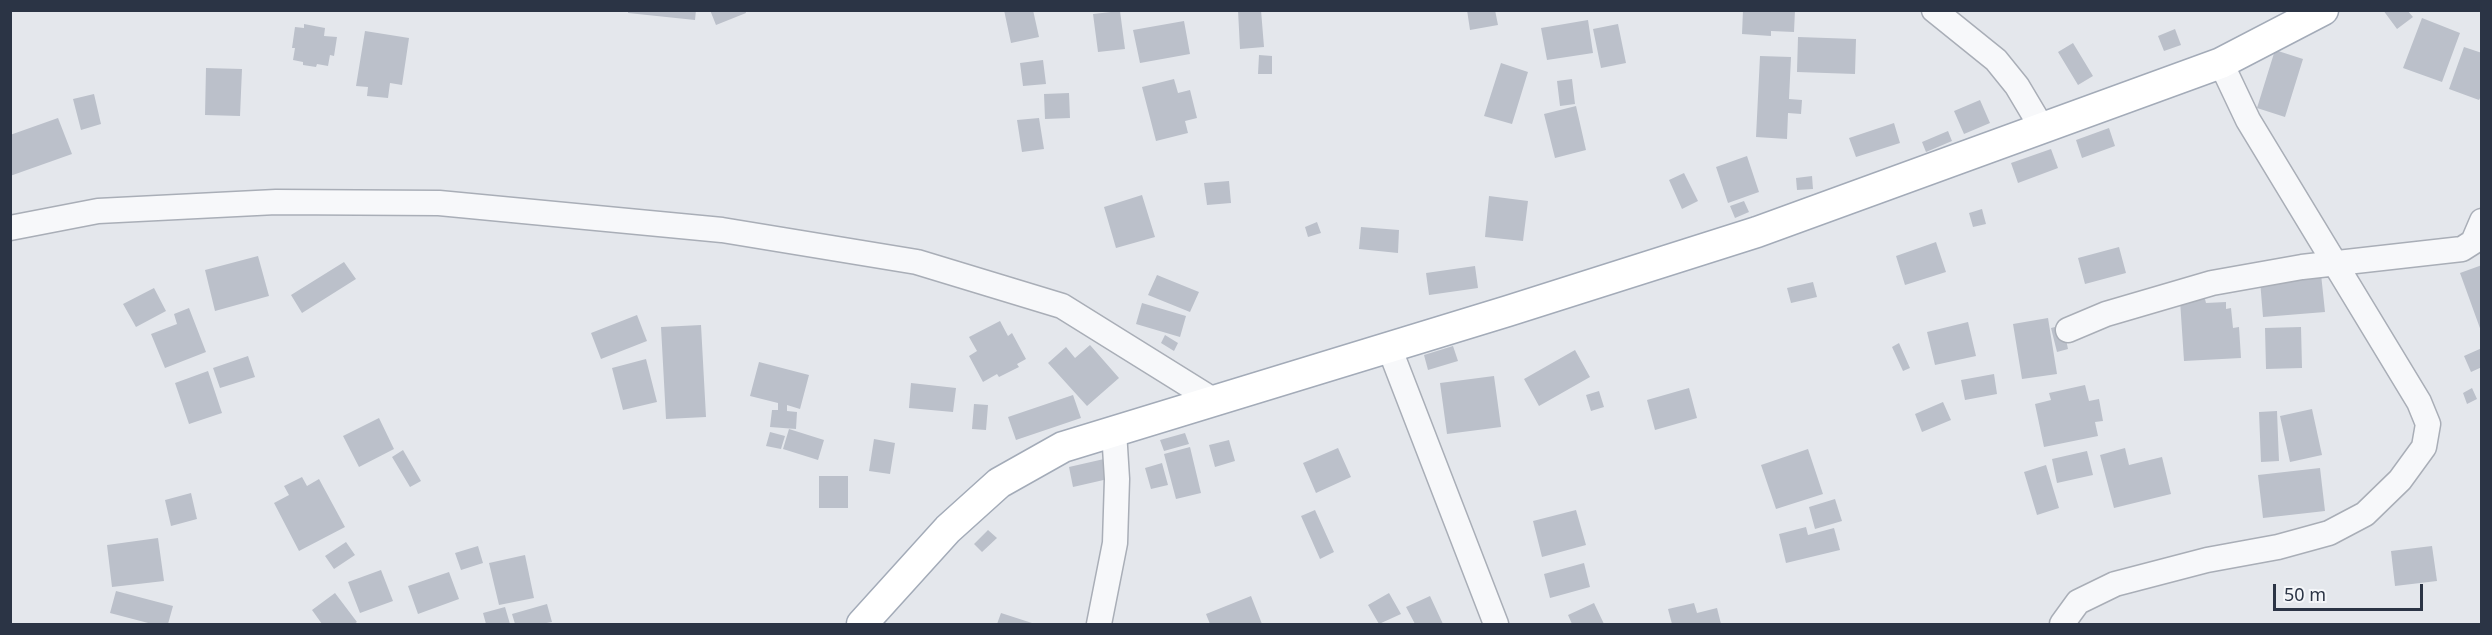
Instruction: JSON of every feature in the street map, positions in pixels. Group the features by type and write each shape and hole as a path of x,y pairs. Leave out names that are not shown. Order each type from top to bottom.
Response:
{"main road":[{"path":"862,624 948,529 999,483 1063,447 1757,232 2221,63 2324,10"}],"street":[{"path":"1934,10 1996,60 2018,86 2042,128"},
{"path":"2062,624 2078,602 2115,584 2207,560 2278,548 2328,533 2365,514 2400,480 2424,447 2428,424 2419,402 2248,120 2221,63"},
{"path":"10,228 98,211 300,202 439,203 723,230 916,261 1062,306 1213,400"},
{"path":"2068,330 2106,314 2212,283 2302,267 2462,249 2473,242 2481,221"},
{"path":"1389,347 1496,624"},
{"path":"1099,624 1115,543 1117,479 1114,431"}],"building":[{"path":"628,10 696,10 695,20 628,13"},
{"path":"710,10 745,10 746,13 716,25"},
{"path":"1004,10 1033,10 1039,37 1011,43"},
{"path":"1238,10 1261,10 1264,47 1240,49"},
{"path":"1467,10 1495,10 1498,25 1470,30"},
{"path":"1743,10 1795,10 1794,32 1771,31 1771,36 1742,34"},
{"path":"2383,10 2407,10 2413,17 2397,29"},
{"path":"1120,11 1125,49 1098,52 1093,14"},
{"path":"2422,18 2460,33 2442,82 2403,68"},
{"path":"1588,20 1593,53 1547,60 1541,28"},
{"path":"1184,21 1190,54 1140,63 1133,30"},
{"path":"304,24 325,28 324,36 337,37 334,56 330,55 328,66 303,65 303,62 293,60 295,27 304,28"},
{"path":"1618,24 1626,63 1601,68 1593,29"},
{"path":"2175,29 2181,45 2164,51 2158,36"},
{"path":"365,31 409,38 402,85 390,83 388,98 367,96 368,87 356,86"},
{"path":"1798,37 1856,39 1855,74 1797,72"},
{"path":"2073,43 2093,76 2078,85 2058,52"},
{"path":"2464,47 2482,53 2482,94 2479,100 2449,89"},
{"path":"2275,50 2303,59 2285,117 2257,108"},
{"path":"1259,55 1272,56 1272,74 1258,74"},
{"path":"1760,56 1791,57 1789,99 1802,100 1801,114 1788,113 1787,139 1756,137"},
{"path":"1043,60 1046,84 1023,86 1020,63"},
{"path":"1501,63 1528,72 1512,124 1484,116"},
{"path":"206,68 242,69 240,116 205,115"},
{"path":"1174,79 1178,93 1190,90 1197,118 1185,121 1188,133 1156,141 1142,87"},
{"path":"1572,79 1575,104 1560,106 1557,81"},
{"path":"1069,93 1070,118 1045,119 1044,94"},
{"path":"94,94 101,124 81,130 73,99"},
{"path":"1980,100 1990,123 1964,134 1954,111"},
{"path":"1576,106 1586,150 1555,158 1544,114"},
{"path":"58,118 72,154 10,176 10,135"},
{"path":"1039,118 1044,149 1022,152 1017,120"},
{"path":"1894,123 1900,143 1856,157 1849,138"},
{"path":"2109,128 2115,146 2082,158 2076,140"},
{"path":"1948,131 1952,141 1926,152 1922,142"},
{"path":"2051,149 2058,168 2018,183 2011,163"},
{"path":"1747,156 1759,192 1728,203 1716,167"},
{"path":"1684,173 1698,201 1682,209 1669,180"},
{"path":"1812,176 1813,189 1797,190 1796,178"},
{"path":"1229,181 1231,203 1207,205 1204,183"},
{"path":"1142,195 1155,237 1116,248 1104,207"},
{"path":"1489,196 1528,201 1523,241 1485,237"},
{"path":"1744,201 1749,212 1735,218 1730,206"},
{"path":"1982,209 1986,224 1973,227 1969,213"},
{"path":"1317,222 1321,233 1308,237 1305,227"},
{"path":"1361,227 1399,230 1398,253 1359,249"},
{"path":"1936,242 1946,272 1905,285 1896,256"},
{"path":"2119,247 2126,273 2085,284 2078,258"},
{"path":"258,256 269,296 215,311 205,270"},
{"path":"344,262 356,279 302,313 291,295"},
{"path":"2482,265 2482,331 2481,331 2460,273"},
{"path":"1475,266 1478,288 1429,295 1426,273"},
{"path":"2321,274 2325,312 2263,317 2260,280"},
{"path":"1157,275 1199,292 1190,312 1148,295"},
{"path":"1813,282 1817,297 1791,303 1787,288"},
{"path":"154,288 166,311 136,327 123,304"},
{"path":"2205,299 2206,303 2226,302 2226,309 2231,308 2233,328 2239,327 2241,358 2184,361 2180,300"},
{"path":"1142,303 1186,316 1180,337 1136,324"},
{"path":"189,308 206,352 165,368 151,334 177,324 174,314"},
{"path":"637,315 647,341 601,359 591,333"},
{"path":"2048,318 2057,374 2022,379 2013,324"},
{"path":"1000,321 1008,336 1012,333 1026,359 1017,364 1019,367 999,377 997,374 983,382 969,356 977,351 969,337"},
{"path":"1968,322 1976,356 1935,365 1927,332"},
{"path":"701,325 706,417 666,419 661,327"},
{"path":"2063,325 2068,349 2057,352 2051,328"},
{"path":"2301,327 2302,368 2266,369 2265,328"},
{"path":"1165,335 1178,343 1174,351 1161,343"},
{"path":"1899,343 1910,368 1903,371 1892,347"},
{"path":"1090,345 1119,378 1087,406 1048,363 1066,347 1075,358"},
{"path":"1453,346 1458,361 1428,370 1424,355"},
{"path":"2482,348 2482,367 2471,372 2464,356"},
{"path":"1575,350 1590,377 1539,406 1524,379"},
{"path":"248,356 255,377 220,388 213,368"},
{"path":"646,359 657,402 623,410 612,368"},
{"path":"759,362 809,375 800,409 787,405 787,411 797,412 796,429 770,427 772,410 778,410 778,403 750,396"},
{"path":"208,371 222,413 189,424 175,383"},
{"path":"1994,374 1997,394 1965,400 1961,380"},
{"path":"1494,376 1501,427 1447,434 1440,383"},
{"path":"911,383 956,388 953,412 909,408"},
{"path":"2085,385 2089,401 2099,399 2103,421 2095,422 2098,436 2044,447 2035,404 2051,400 2049,393"},
{"path":"1689,388 1697,418 1655,430 1647,400"},
{"path":"2472,388 2477,399 2467,404 2463,393"},
{"path":"1599,391 1604,407 1591,411 1586,395"},
{"path":"1073,395 1081,418 1016,440 1008,417"},
{"path":"1943,402 1951,420 1922,432 1915,414"},
{"path":"974,404 988,405 986,430 972,429"},
{"path":"2312,409 2322,455 2290,462 2280,416"},
{"path":"2277,411 2279,461 2261,462 2259,412"},
{"path":"379,418 394,449 359,467 343,436"},
{"path":"789,429 824,440 818,460 783,449"},
{"path":"770,432 785,436 781,449 766,446"},
{"path":"1185,433 1189,444 1164,451 1160,440"},
{"path":"874,439 895,443 890,474 869,471"},
{"path":"1229,440 1235,461 1215,467 1209,445"},
{"path":"1190,447 1201,493 1176,499 1164,454"},
{"path":"1338,448 1351,477 1316,493 1303,463"},
{"path":"2125,448 2129,465 2162,457 2171,494 2114,508 2100,455"},
{"path":"1808,449 1823,494 1776,509 1761,465"},
{"path":"403,450 421,481 410,487 392,457"},
{"path":"2087,451 2093,475 2057,483 2052,459"},
{"path":"1104,459 1108,479 1073,487 1069,467"},
{"path":"1162,463 1168,485 1151,489 1145,468"},
{"path":"2046,465 2059,508 2037,515 2024,472"},
{"path":"2320,468 2325,511 2263,518 2258,475"},
{"path":"819,476 848,476 848,508 819,508"},
{"path":"302,477 307,486 319,479 345,527 299,551 274,503 289,495 284,486"},
{"path":"191,493 197,519 171,526 165,500"},
{"path":"1835,499 1842,521 1815,529 1809,507"},
{"path":"1315,510 1334,552 1320,559 1301,516"},
{"path":"1576,510 1586,545 1542,557 1533,521"},
{"path":"1806,527 1808,535 1834,528 1840,550 1786,563 1779,534"},
{"path":"988,530 997,538 982,552 974,544"},
{"path":"158,538 164,581 112,587 107,545"},
{"path":"346,542 355,555 334,569 325,556"},
{"path":"478,546 483,563 461,570 455,553"},
{"path":"2432,546 2437,581 2395,586 2391,551"},
{"path":"525,555 534,598 499,605 489,563"},
{"path":"1584,563 1590,587 1550,598 1544,574"},
{"path":"381,570 393,601 360,613 348,582"},
{"path":"449,572 459,599 418,614 408,586"},
{"path":"116,591 173,606 168,624 152,624 110,613"},
{"path":"335,593 357,622 354,624 322,624 312,610"},
{"path":"1389,593 1401,614 1379,624 1368,605"},
{"path":"1251,596 1262,624 1210,624 1206,614"},
{"path":"1430,596 1443,624 1415,624 1406,607"},
{"path":"1594,603 1604,624 1572,624 1568,615"},
{"path":"1694,603 1697,613 1717,608 1721,624 1672,624 1668,609"},
{"path":"547,604 552,622 515,624 512,614"},
{"path":"505,607 510,624 486,624 483,613"},
{"path":"1001,613 1032,623 997,624"}]}
